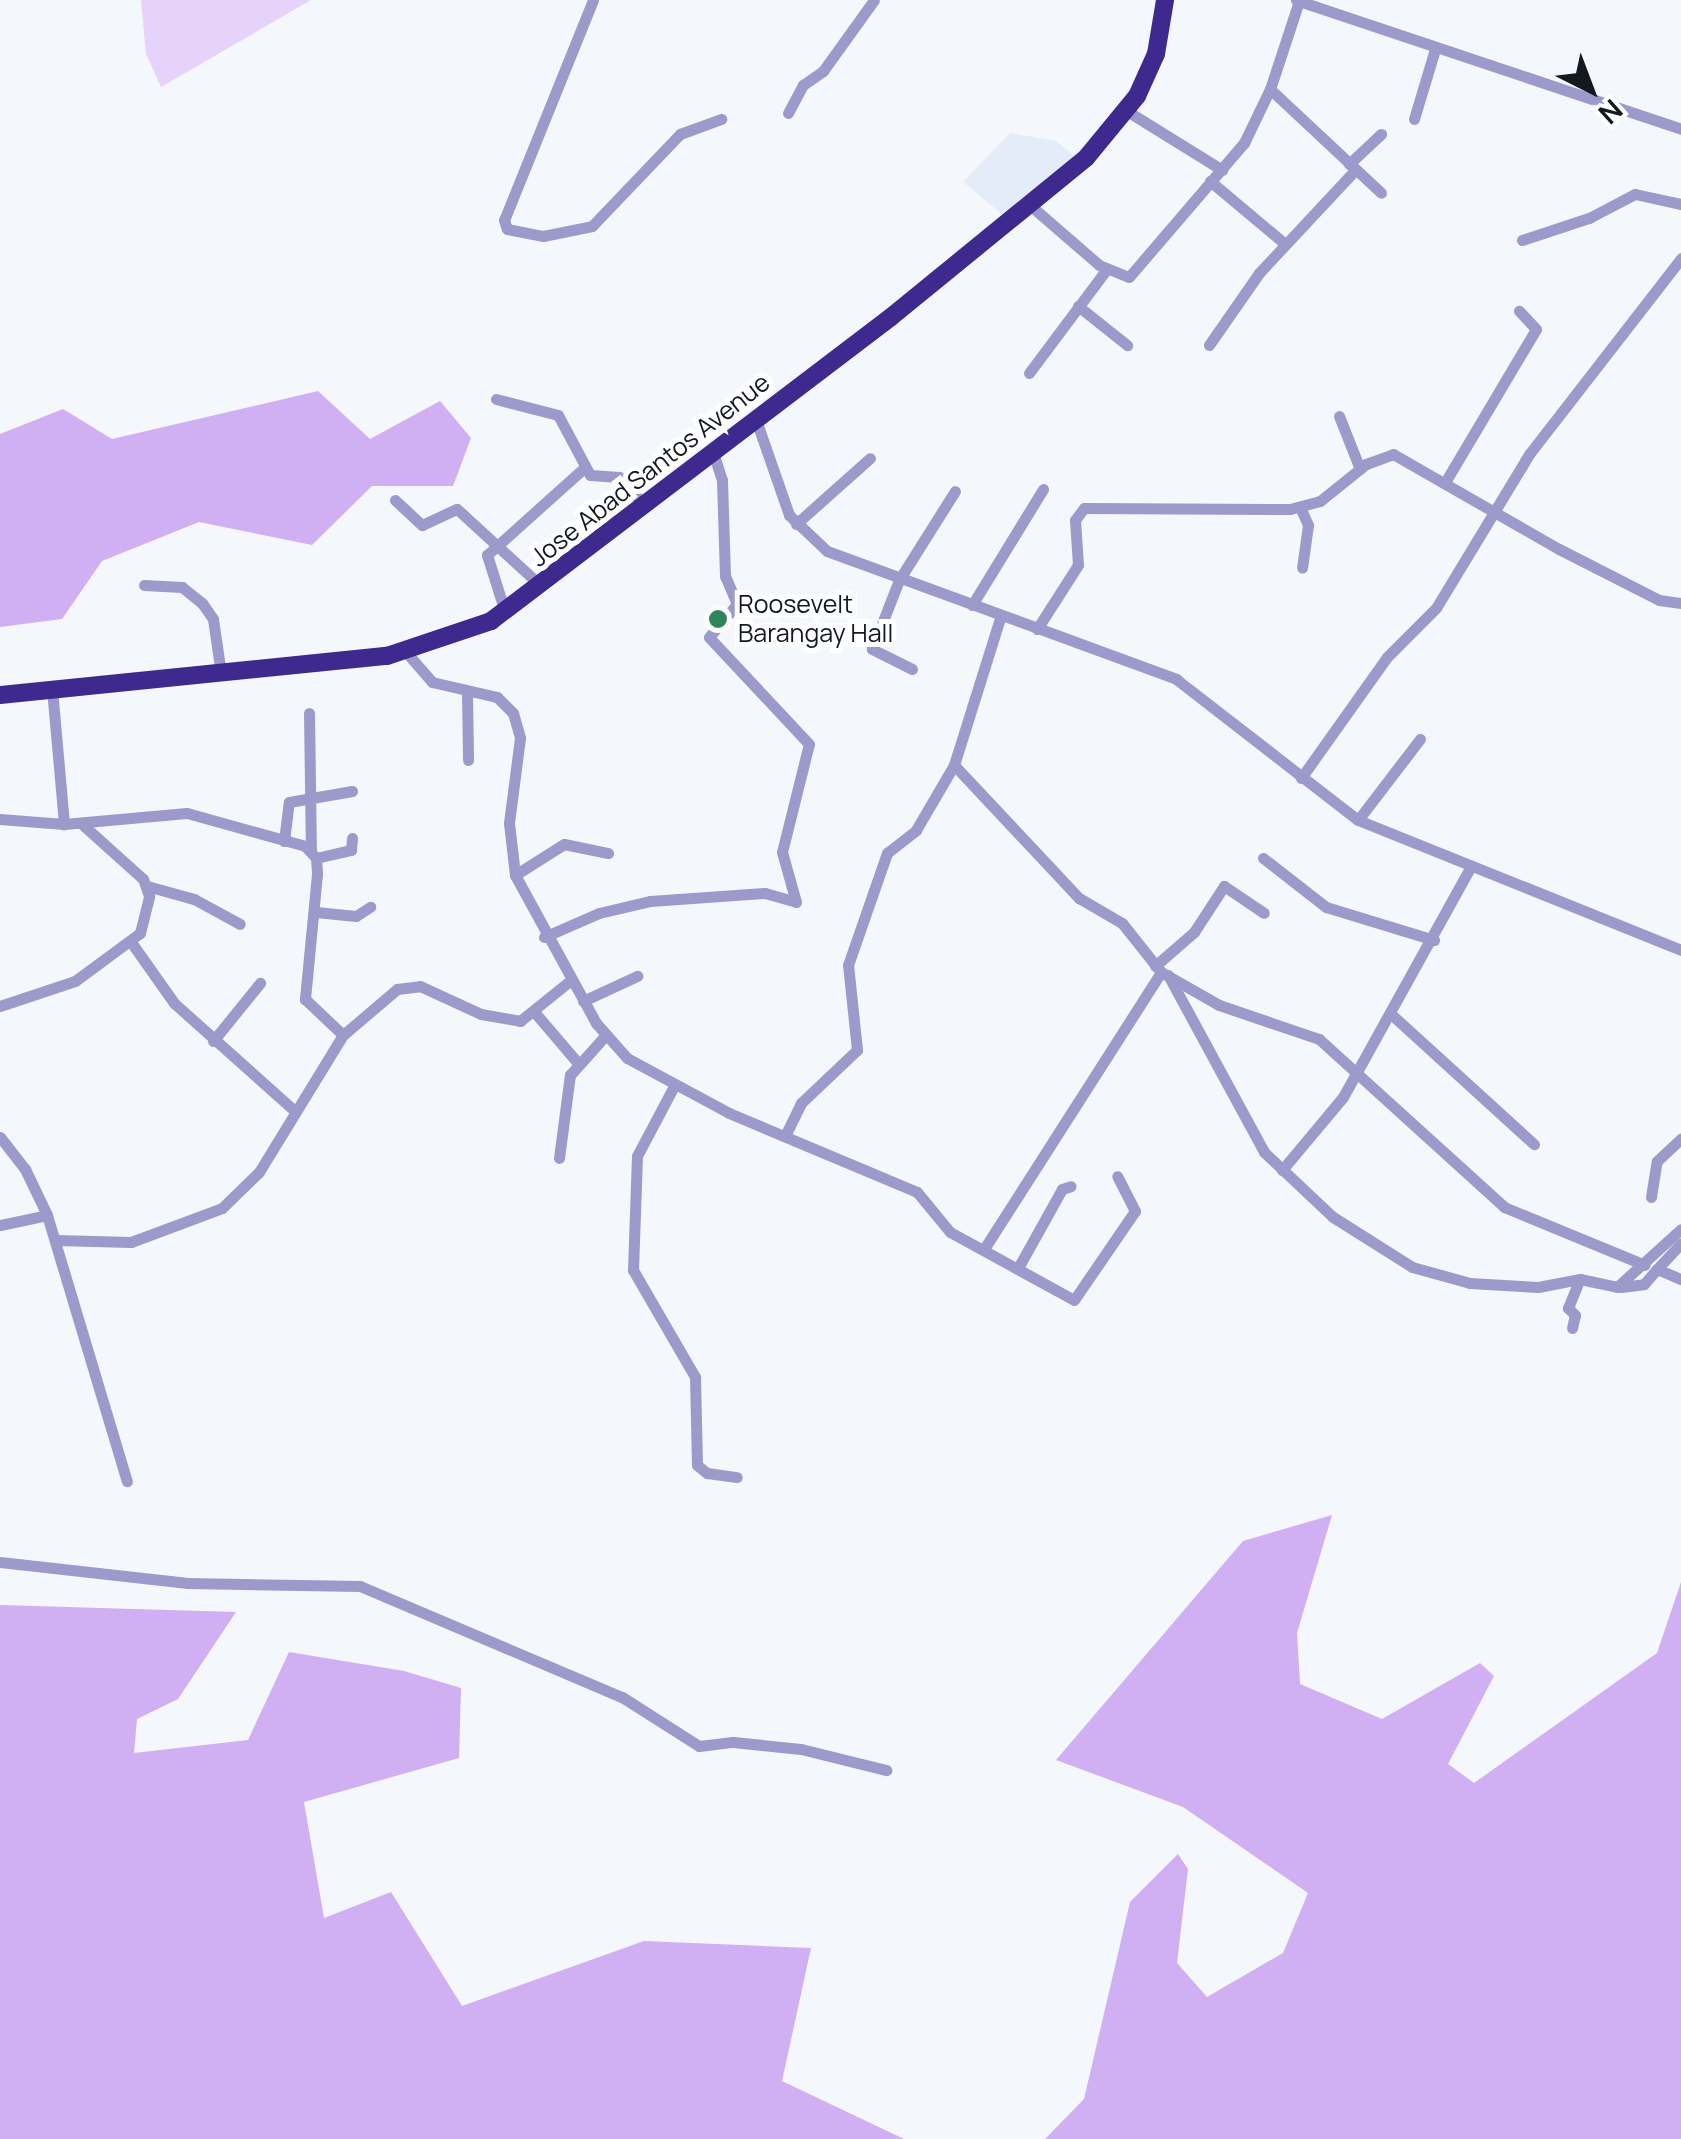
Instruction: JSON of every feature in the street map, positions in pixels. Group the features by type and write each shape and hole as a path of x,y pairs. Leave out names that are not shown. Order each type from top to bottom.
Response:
{"highway":[{"name":"Jose Abad Santos Avenue","path":"0,695 406,652 505,612 1031,206 1127,112 1156,54 1165,0"}],"street":[{"path":"593,0 504,220 507,229 543,236 592,226 680,134 721,119"},
{"path":"788,113 803,85 823,71 874,0"},
{"path":"1031,206 1106,270 1129,277 1244,144 1270,89 1297,0 1681,129"},
{"path":"1414,120 1434,48"},
{"path":"1270,89 1381,193"},
{"path":"1127,112 1222,170"},
{"path":"1209,345 1284,244 1380,134"},
{"path":"1210,181 1284,244"},
{"path":"1522,240 1589,218 1635,194 1681,204"},
{"path":"1301,778 1388,657 1436,608 1540,439 1681,258"},
{"path":"1029,372 1106,270"},
{"path":"1078,306 1127,345"},
{"path":"1447,480 1536,329 1519,311"},
{"path":"496,399 558,415 593,478 624,480 645,506"},
{"path":"1339,416 1360,468"},
{"path":"756,420 796,524 827,552 1176,680 1358,820 1681,950"},
{"path":"544,937 583,918 650,901 765,893 796,902 782,852 809,744 709,637 737,604 725,576 722,480 713,453"},
{"path":"1037,630 1078,566 1076,520 1084,508 1300,507 1330,495 1360,468 1393,454 1447,480 1659,600 1681,603"},
{"path":"796,524 870,458"},
{"path":"505,612 488,563 498,545 585,467"},
{"path":"972,605 1043,489"},
{"path":"912,669 873,653 899,580 956,491"},
{"path":"395,500 422,526 454,508 540,586"},
{"path":"1300,507 1308,525 1302,568"},
{"path":"144,584 182,588 209,611 221,674"},
{"path":"785,1136 802,1103 857,1050 848,965 888,854 916,830 954,765 1001,615"},
{"path":"406,652 420,675 467,693 497,697 519,726 508,823 516,875 544,937 570,980 605,1036 627,1058 674,1086 917,1192 943,1227 1078,1300 1136,1211 1116,1176"},
{"path":"52,689 64,824"},
{"path":"467,693 468,760"},
{"path":"310,713 316,912 305,999 343,1035"},
{"path":"1358,820 1420,739"},
{"path":"954,765 1079,898 1122,922 1162,971 1234,1088 1255,1140 1333,1217 1433,1276 1538,1286 1580,1280 1617,1287 1681,1243"},
{"path":"284,841 289,802 352,791"},
{"path":"0,819 82,824 187,813 284,841 314,854 351,850 352,838"},
{"path":"82,824 121,853 147,886 194,898 240,924"},
{"path":"516,875 564,844 608,853"},
{"path":"1263,858 1326,907 1434,940"},
{"path":"1282,1170 1358,1071 1472,866"},
{"path":"0,1006 75,981 131,942 145,918 147,886"},
{"path":"984,1249 1162,971 1224,886 1264,913"},
{"path":"316,912 356,916 370,907"},
{"path":"131,942 165,993 212,1041 296,1111"},
{"path":"1162,971 1219,1005 1319,1039 1504,1207 1681,1278"},
{"path":"583,1001 638,976"},
{"path":"56,1240 132,1242 222,1208 247,1188 343,1035 388,995 410,985 496,1019 536,1014 570,980"},
{"path":"212,1041 260,983"},
{"path":"536,1014 577,1062"},
{"path":"1392,1015 1534,1144"},
{"path":"559,1158 577,1062 605,1036"},
{"path":"674,1086 636,1156 633,1270 695,1377 697,1465 707,1474 737,1477"},
{"path":"0,1137 25,1168 56,1240 127,1481"},
{"path":"1651,1197 1657,1161 1681,1139"},
{"path":"1018,1268 1062,1189 1071,1186"},
{"path":"0,1224 46,1216"},
{"path":"1651,1267 1681,1229"},
{"path":"1572,1328 1575,1314 1568,1308 1580,1280"},
{"path":"0,1562 188,1582 360,1586 622,1697 699,1746 732,1742 801,1749 886,1770"}],"shaded area":[{"path":"141,0 311,0 161,87 146,54"},
{"path":"1010,133 1056,141 1076,157 1007,218 963,182"},
{"path":"318,391 370,439 440,401 471,438 453,486 372,486 312,545 199,522 102,561 62,619 0,627 0,434 63,409 112,439"},
{"path":"1332,1515 1297,1633 1300,1684 1382,1719 1480,1663 1494,1676 1448,1764 1474,1783 1657,1653 1681,1582 1681,2139 1045,2139 1084,2099 1130,1902 1178,1854 1188,1869 1177,1963 1207,1997 1283,1953 1308,1893 1183,1807 1056,1760 1243,1541"},
{"path":"0,1605 236,1612 178,1699 137,1719 134,1753 248,1740 289,1652 404,1671 461,1688 459,1758 304,1802 324,1918 391,1892 462,2006 644,1941 811,1948 782,2081 904,2139 0,2139"}],"place":[{"name":"Roosevelt Barangay Hall","path":"718,619"}]}
